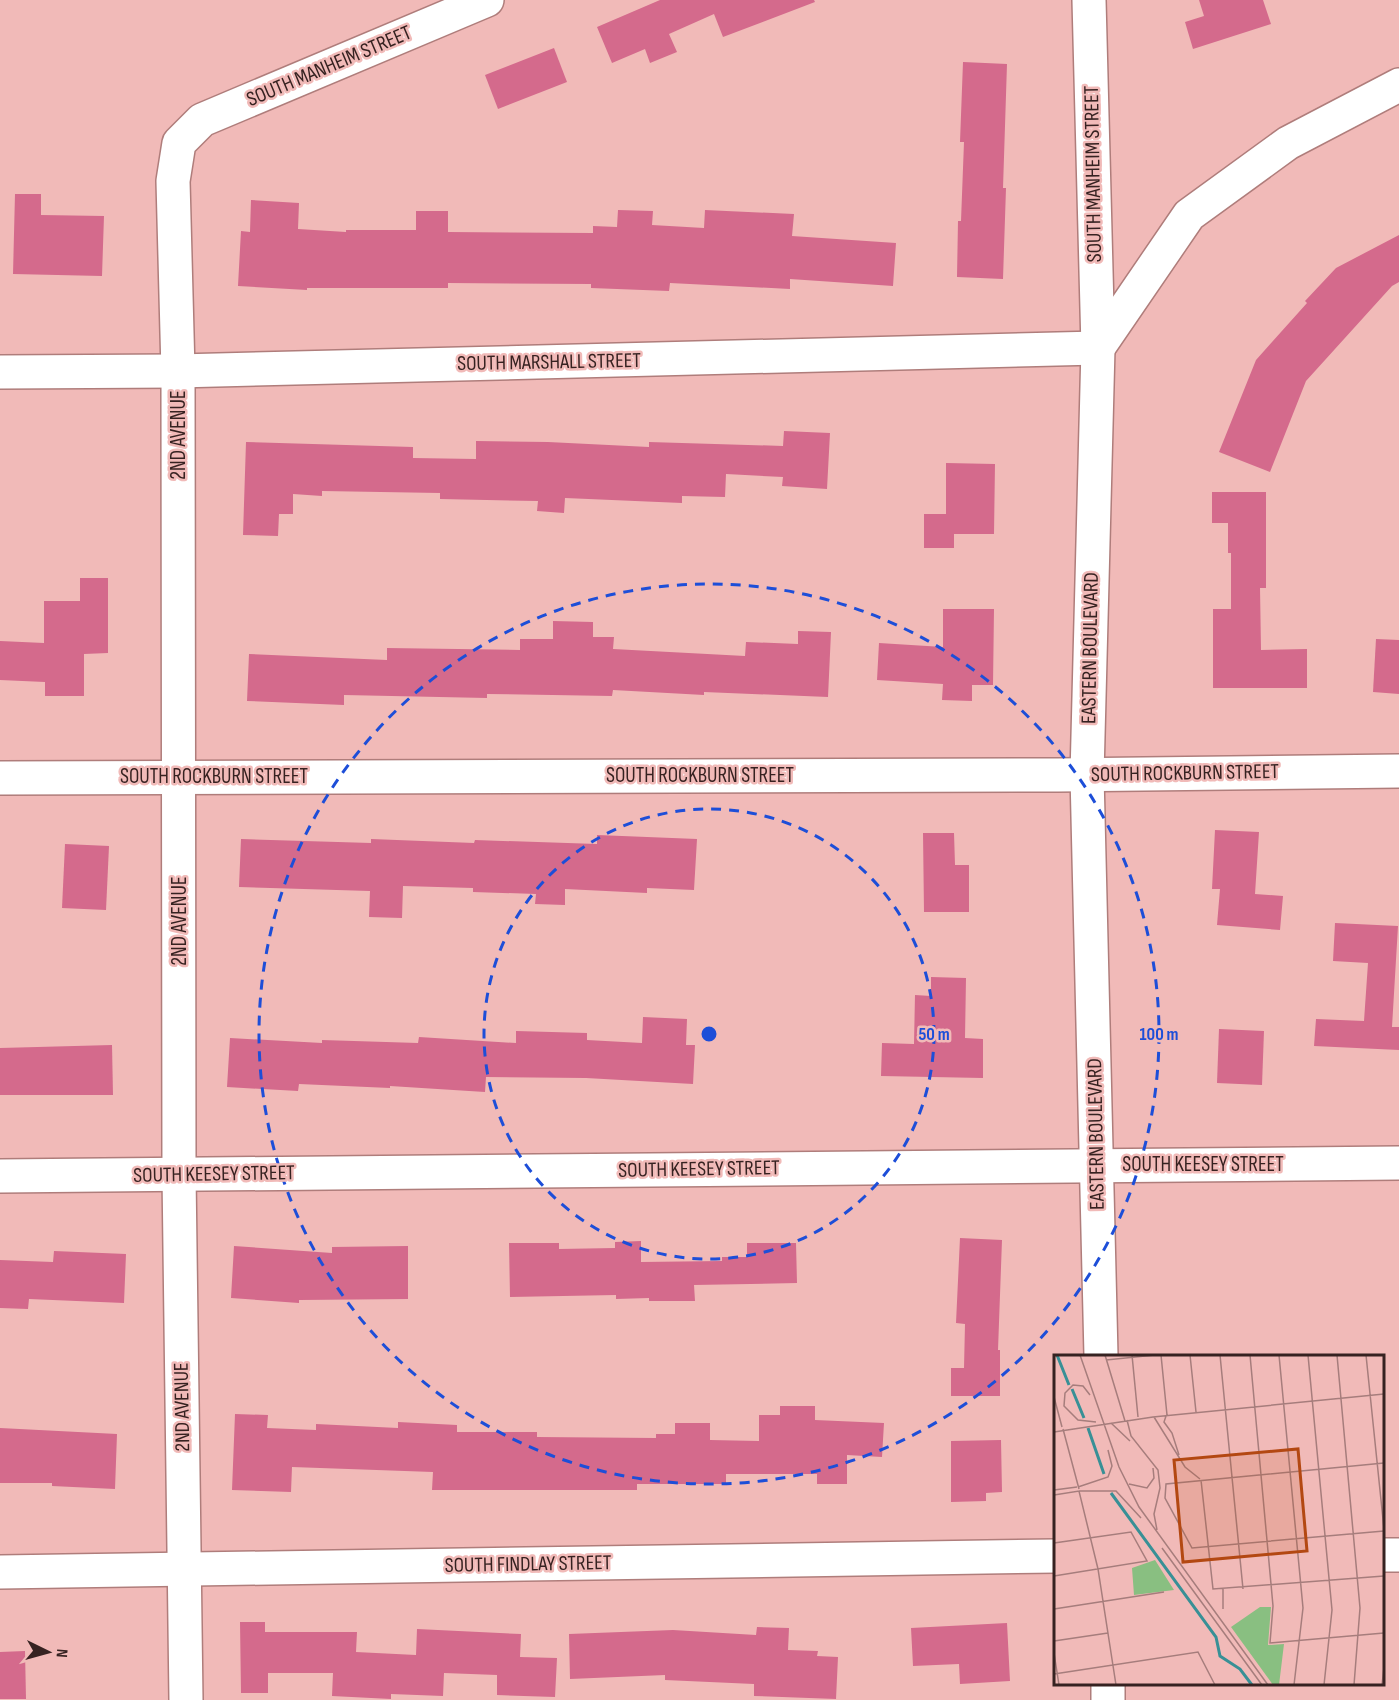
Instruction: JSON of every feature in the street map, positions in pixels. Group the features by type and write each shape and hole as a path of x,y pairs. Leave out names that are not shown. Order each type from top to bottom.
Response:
{"street":[{"name":"SOUTH MANHEIM STREET","path":"179,143 202,120 487,0"},
{"name":"SOUTH MANHEIM STREET","path":"1089,0 1098,348"},
{"path":"1098,348 1189,215 1288,143 1399,86"},
{"name":"2ND AVENUE","path":"179,143 173,182 178,371 179,1174 186,1700"},
{"name":"SOUTH MARSHALL STREET","path":"0,372 178,371 1098,348"},
{"name":"EASTERN BOULEVARD","path":"1098,348 1087,775 1101,1355"},
{"name":"SOUTH ROCKBURN STREET","path":"0,778 1087,775 1399,771"},
{"name":"SOUTH KEESEY STREET","path":"0,1176 1399,1163"},
{"name":"SOUTH FINDLAY STREET","path":"0,1572 1054,1556"}],"building":[{"path":"660,0 814,0 815,2 723,37 714,14 669,34 677,52 650,63 645,49 612,63 597,27"},
{"path":"1199,0 1263,0 1271,24 1193,49 1185,22 1204,16"},
{"path":"554,48 567,82 498,109 485,75"},
{"path":"963,62 1007,64 1003,279 957,277 958,221 961,221 964,142 960,142"},
{"path":"15,194 41,194 41,215 104,216 102,276 13,274"},
{"path":"251,200 299,203 298,229 346,232 346,230 416,230 416,211 448,211 448,232 593,233 593,226 617,227 618,210 653,211 652,225 704,228 705,210 794,214 792,236 896,243 893,286 790,279 790,289 670,283 669,291 591,288 591,284 448,283 448,288 307,288 307,290 238,286 241,231 250,232"},
{"path":"1399,235 1399,282 1392,286 1306,381 1270,472 1219,452 1256,360 1336,268"},
{"path":"784,431 830,433 827,489 782,486 783,477 726,474 725,497 682,496 682,503 565,498 564,513 537,511 538,501 440,499 440,493 322,491 322,496 293,494 293,514 279,514 278,536 243,535 246,442 413,447 413,458 476,459 476,441 649,447 649,442 783,446"},
{"path":"946,463 995,464 994,534 954,534 954,548 924,548 924,514 946,514"},
{"path":"1212,492 1266,492 1266,588 1260,588 1261,650 1307,649 1307,688 1213,688 1213,609 1231,609 1231,553 1228,553 1228,523 1212,523"},
{"path":"80,578 108,578 108,653 84,654 84,696 45,696 45,682 0,680 0,641 44,643 44,601 80,601"},
{"path":"943,609 994,609 993,685 972,685 972,701 942,700 943,684 877,680 879,643 943,647"},
{"path":"553,621 593,622 593,637 614,637 613,649 745,656 746,642 798,644 798,631 831,632 828,697 704,692 704,695 613,690 612,696 487,694 487,698 344,695 344,705 247,701 249,654 387,660 387,648 520,650 520,639 553,639"},
{"path":"1376,639 1399,640 1399,694 1373,692"},
{"path":"1215,830 1259,832 1255,894 1283,896 1280,930 1217,925 1220,889 1212,889"},
{"path":"923,833 954,833 955,865 969,865 969,912 924,912"},
{"path":"597,835 697,839 694,890 647,888 647,893 565,889 565,905 535,904 536,894 473,892 473,888 403,886 402,918 369,917 370,891 239,887 241,839 371,843 371,839 474,843 475,840 597,844"},
{"path":"65,844 109,846 106,910 62,908"},
{"path":"1335,923 1398,926 1392,1027 1399,1027 1399,1050 1314,1046 1316,1019 1364,1021 1368,963 1333,961"},
{"path":"931,977 966,978 965,1038 983,1039 983,1078 881,1076 882,1043 914,1044 915,995 931,996"},
{"path":"643,1017 687,1019 686,1045 695,1045 693,1084 586,1078 486,1077 485,1092 390,1086 390,1088 299,1084 298,1091 227,1087 230,1038 322,1043 322,1040 418,1043 419,1037 516,1043 516,1031 587,1033 587,1040 642,1043"},
{"path":"1219,1029 1264,1031 1262,1085 1217,1083"},
{"path":"112,1045 113,1095 0,1095 0,1048"},
{"path":"960,1238 1002,1240 998,1350 1000,1350 1000,1396 951,1396 951,1368 964,1368 965,1324 956,1323"},
{"path":"641,1241 641,1262 722,1261 722,1257 747,1257 747,1243 796,1243 797,1283 694,1285 695,1301 649,1301 649,1298 616,1299 616,1295 510,1297 509,1243 559,1243 559,1249 615,1248 615,1242"},
{"path":"234,1246 332,1253 332,1247 408,1246 408,1299 299,1300 299,1303 231,1298"},
{"path":"54,1251 126,1254 124,1303 29,1299 28,1309 0,1308 0,1260 53,1262"},
{"path":"780,1406 815,1406 815,1420 884,1423 882,1457 847,1455 847,1484 817,1484 817,1474 726,1474 726,1484 637,1484 637,1490 432,1490 433,1472 292,1467 291,1492 232,1490 235,1414 268,1415 267,1428 316,1430 316,1424 398,1428 398,1422 457,1425 457,1432 537,1432 537,1437 656,1438 656,1434 675,1434 675,1423 710,1423 710,1440 759,1441 759,1415 780,1415"},
{"path":"0,1428 117,1434 115,1489 52,1486 52,1483 0,1483"},
{"path":"1001,1440 1002,1492 986,1493 986,1501 951,1502 951,1441"},
{"path":"240,1622 265,1622 265,1632 357,1632 356,1652 416,1655 417,1629 521,1634 520,1657 557,1658 555,1697 497,1695 497,1675 444,1673 443,1696 391,1694 391,1699 332,1696 333,1673 268,1673 268,1693 241,1693"},
{"path":"1007,1623 1010,1681 960,1684 959,1664 913,1666 911,1628"},
{"path":"757,1627 789,1628 788,1650 818,1651 817,1656 838,1657 836,1699 754,1696 754,1684 665,1680 665,1675 570,1679 569,1634 673,1630 756,1635"},
{"path":"25,1651 26,1699 0,1699 0,1652"}]}
